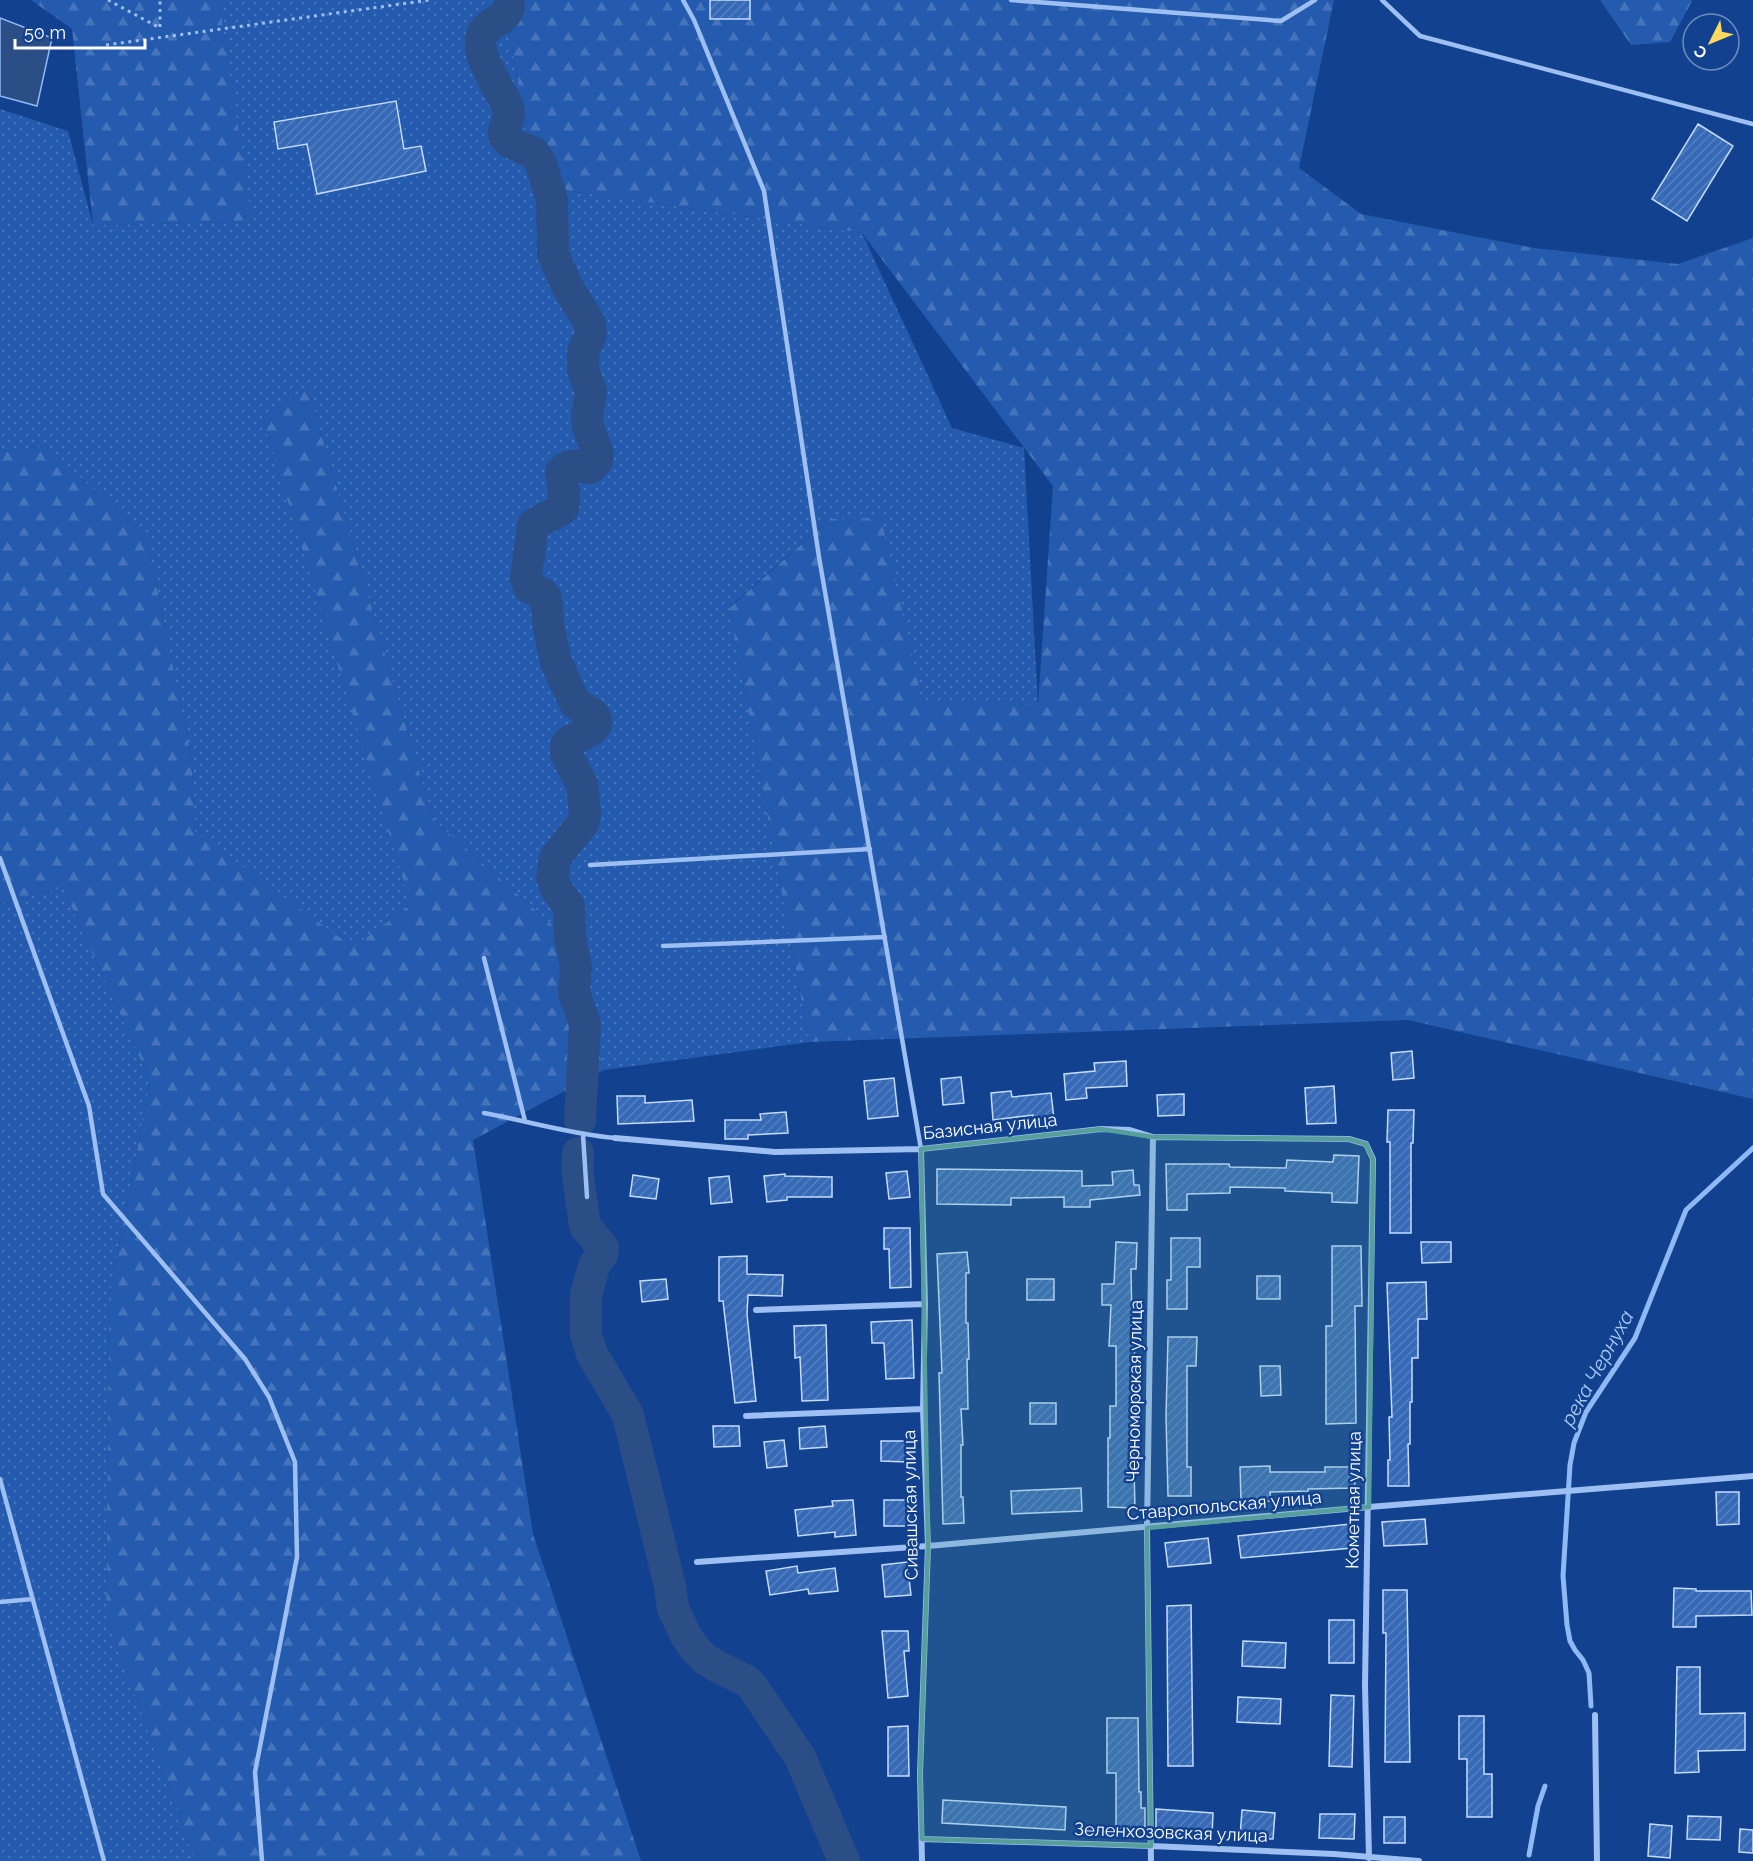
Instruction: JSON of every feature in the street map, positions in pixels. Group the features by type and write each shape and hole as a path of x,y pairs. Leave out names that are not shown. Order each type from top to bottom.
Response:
{"street":[{"name":"Базисная улица","path":"615,1138 775,1152 921,1149 1101,1129 1130,1130 1153,1137 1349,1139 1366,1144"},
{"name":"Черноморская улица","path":"1151,1861 1147,1528 1153,1137"},
{"name":"Кометная улица","path":"1366,1144 1373,1159 1365,1685 1369,1858"},
{"name":"Сивашская улица","path":"921,1149 925,1304 923,1409 928,1546 920,1774 921,1861"},
{"path":"756,1310 925,1304"},
{"path":"746,1416 923,1409"},
{"name":"Ставропольская улица","path":"697,1562 928,1546 1753,1476"},
{"path":"1595,1715 1597,1861"},
{"name":"Зеленхозовская улица","path":"922,1839 1151,1846 1419,1861"}],"lane":[{"path":"683,0 694,20 764,191 819,557 921,1149"},
{"path":"1011,0 1281,21 1315,0"},
{"path":"1382,0 1420,36 1753,124"},
{"path":"590,865 870,849"},
{"path":"0,858 90,1106 103,1194 245,1359 269,1397 295,1462 297,1557 255,1772 262,1861"},
{"path":"663,946 885,937"},
{"path":"484,958 525,1120"},
{"path":"484,1113 525,1120 584,1135 615,1138"},
{"path":"584,1135 586,1197"},
{"path":"0,1479 104,1861"},
{"path":"0,1602 33,1599"}],"path":[{"path":"108,0 160,28 160,0"},
{"path":"106,45 430,0"}],"highlighted area":[{"path":"1101,1129 1153,1137 1349,1139 1366,1144 1373,1159 1369,1507 1147,1528 1151,1846 922,1839 920,1774 928,1546 921,1149"}],"green space":[{"path":"31,0 219,0 253,222 93,225 72,29"},
{"path":"219,0 504,0 535,186 862,233 952,428 1024,448 1038,705 922,701 881,518 830,519 729,607 809,1042 604,1070 565,936 433,819 308,388 262,417 411,905 353,947 195,832 192,760 147,538 46,446 0,451 0,109 68,131 93,225 252,222"},
{"path":"504,0 1334,0 1299,168 1361,214 1534,248 1678,264 1753,238 1753,1099 1408,1020 809,1042 729,608 873,481 1038,705 1053,486 862,233 535,186"},
{"path":"1600,0 1692,1 1686,12 1681,12 1681,22 1670,42 1631,45"},
{"path":"308,388 433,819 565,936 604,1070 473,1140 533,1534 641,1861 195,1861 106,1615 109,1299 150,1081 63,888 0,904 0,451 46,446 147,538 192,760 195,832 410,904 262,417"},
{"path":"63,888 150,1081 109,1299 106,1615 195,1861 0,1861 0,904"}],"shaded area":[{"path":"0,18 52,38 37,106 0,96"}],"building":[{"path":"710,0 750,0 750,19 710,19"},
{"path":"396,101 404,149 421,146 426,171 317,194 307,144 278,149 274,122"},
{"path":"1698,124 1733,146 1687,221 1652,199"},
{"path":"1412,1051 1414,1078 1393,1080 1391,1053"},
{"path":"1126,1061 1127,1086 1086,1088 1087,1098 1066,1100 1064,1074 1095,1071 1094,1063"},
{"path":"961,1077 964,1103 943,1105 941,1079"},
{"path":"894,1078 898,1116 868,1119 864,1081"},
{"path":"1334,1086 1336,1123 1307,1124 1305,1088"},
{"path":"1011,1091 1012,1097 1051,1093 1054,1119 1033,1121 1033,1115 993,1120 991,1093"},
{"path":"1184,1094 1184,1115 1158,1116 1157,1095"},
{"path":"617,1096 645,1096 645,1103 692,1100 694,1121 618,1124"},
{"path":"1388,1110 1414,1110 1413,1143 1411,1143 1411,1233 1390,1233"},
{"path":"786,1112 788,1133 748,1135 748,1139 725,1139 725,1120 761,1120 760,1114"},
{"path":"1334,1155 1359,1156 1357,1203 1332,1202 1332,1193 1285,1191 1285,1188 1230,1187 1230,1193 1187,1194 1187,1210 1167,1210 1166,1164 1229,1164 1230,1167 1286,1168 1287,1160 1333,1162"},
{"path":"937,1169 1082,1171 1082,1186 1113,1185 1112,1172 1133,1170 1134,1185 1139,1185 1140,1195 1090,1200 1090,1207 1064,1207 1064,1197 1011,1198 1011,1205 937,1204"},
{"path":"907,1171 910,1197 889,1199 886,1173"},
{"path":"785,1174 785,1176 832,1177 832,1197 787,1197 787,1200 767,1202 764,1176"},
{"path":"633,1175 659,1179 656,1199 630,1196"},
{"path":"729,1176 732,1202 711,1204 709,1178"},
{"path":"884,1228 910,1228 911,1287 890,1288 889,1249 884,1249"},
{"path":"1171,1238 1200,1238 1200,1267 1187,1267 1187,1309 1167,1309 1167,1280 1171,1280"},
{"path":"1116,1242 1137,1243 1136,1269 1131,1269 1132,1327 1136,1327 1134,1361 1136,1361 1136,1427 1133,1427 1135,1508 1108,1507 1108,1438 1110,1438 1110,1406 1116,1406 1116,1346 1109,1346 1111,1305 1102,1305 1102,1284 1114,1284"},
{"path":"1421,1242 1451,1242 1451,1262 1422,1263"},
{"path":"1332,1246 1361,1246 1362,1306 1355,1306 1356,1423 1326,1424 1326,1326 1332,1326"},
{"path":"967,1252 969,1273 966,1273 968,1409 961,1409 963,1445 961,1445 961,1497 963,1497 964,1523 943,1524 939,1373 942,1373 937,1254"},
{"path":"747,1256 747,1274 783,1275 782,1296 748,1295 747,1314 756,1401 735,1403 723,1301 719,1301 719,1257"},
{"path":"1257,1276 1280,1276 1280,1299 1257,1299"},
{"path":"666,1279 668,1299 642,1302 640,1281"},
{"path":"1027,1279 1054,1279 1054,1300 1027,1300"},
{"path":"1426,1282 1427,1319 1418,1319 1418,1358 1412,1358 1412,1402 1410,1402 1410,1444 1408,1444 1409,1486 1388,1486 1389,1417 1392,1417 1387,1283"},
{"path":"912,1320 914,1378 886,1379 884,1343 872,1343 871,1322"},
{"path":"826,1325 828,1400 802,1401 800,1357 795,1358 794,1326"},
{"path":"1168,1337 1197,1337 1196,1366 1187,1366 1187,1467 1191,1467 1191,1496 1168,1496 1166,1417"},
{"path":"1260,1366 1280,1366 1281,1395 1261,1396"},
{"path":"1030,1403 1056,1403 1056,1424 1030,1424"},
{"path":"713,1426 739,1426 740,1446 714,1447"},
{"path":"825,1426 827,1447 800,1449 799,1428"},
{"path":"784,1440 787,1466 767,1468 764,1442"},
{"path":"881,1441 908,1441 907,1462 881,1461"},
{"path":"1270,1466 1270,1472 1325,1472 1325,1467 1354,1467 1355,1488 1270,1492 1271,1501 1241,1502 1240,1467"},
{"path":"1081,1488 1082,1511 1012,1514 1011,1491"},
{"path":"1716,1492 1739,1492 1739,1524 1717,1525"},
{"path":"853,1500 856,1535 835,1537 835,1532 798,1536 795,1510 833,1506 832,1501"},
{"path":"884,1500 910,1500 910,1526 884,1526"},
{"path":"1425,1519 1427,1544 1384,1546 1382,1522"},
{"path":"1350,1524 1352,1548 1241,1558 1238,1536"},
{"path":"1208,1538 1211,1563 1168,1567 1165,1543"},
{"path":"907,1562 911,1595 885,1597 882,1565"},
{"path":"797,1566 798,1573 835,1568 838,1591 809,1594 808,1589 770,1595 766,1571"},
{"path":"1674,1588 1696,1589 1696,1591 1751,1591 1752,1615 1696,1616 1696,1627 1673,1627"},
{"path":"1383,1590 1407,1590 1410,1762 1385,1762 1386,1633 1383,1633"},
{"path":"1191,1605 1193,1766 1168,1766 1167,1606"},
{"path":"1329,1620 1354,1620 1354,1663 1329,1663"},
{"path":"882,1631 908,1631 909,1651 904,1651 908,1696 888,1698"},
{"path":"1243,1641 1286,1643 1285,1668 1242,1666"},
{"path":"1677,1667 1700,1667 1700,1714 1745,1713 1745,1750 1698,1751 1699,1772 1675,1773"},
{"path":"1331,1695 1354,1696 1352,1767 1329,1766"},
{"path":"1238,1697 1281,1699 1280,1724 1237,1722"},
{"path":"1459,1716 1484,1716 1484,1774 1492,1774 1492,1817 1467,1817 1467,1759 1459,1759"},
{"path":"1107,1718 1138,1718 1139,1792 1141,1792 1141,1808 1145,1808 1145,1828 1116,1828 1116,1773 1107,1773"},
{"path":"908,1726 909,1776 888,1776 888,1727"},
{"path":"943,1800 1066,1807 1065,1830 942,1823"},
{"path":"1156,1809 1213,1813 1212,1836 1164,1833 1164,1828 1156,1828"},
{"path":"1242,1810 1275,1813 1273,1839 1240,1837"},
{"path":"1320,1814 1355,1814 1354,1839 1319,1838"},
{"path":"1688,1816 1721,1817 1720,1840 1687,1839"},
{"path":"1384,1817 1405,1817 1405,1843 1384,1843"},
{"path":"1650,1824 1672,1826 1670,1858 1648,1856"},
{"path":"1740,1829 1753,1830 1753,1853 1739,1852"}],"waterway":[{"path":"509,7 505,15 489,26 481,36 483,56 508,107 509,114 504,136 509,142 534,153 540,162 552,199 553,254 566,284 590,324 591,334 583,353 583,371 591,391 587,415 588,427 598,454 597,461 590,468 571,466 561,472 564,491 563,508 533,525 526,578 529,587 546,598 549,629 556,662 575,703 593,715 596,722 591,730 566,745 566,754 582,784 585,813 583,823 555,858 552,877 556,889 569,906 570,938 576,966 574,993 585,1024 580,1120"},
{"name":"река Чернуха","path":"1591,1706 1589,1673 1570,1641 1563,1576 1570,1465 1574,1443 1586,1412 1635,1338 1686,1210 1753,1148"},
{"path":"578,1153 577,1170 585,1226 603,1248 594,1266 586,1295 586,1335 592,1354 628,1415 670,1586 673,1608 695,1649 705,1659 747,1681 752,1686 800,1757 844,1861"},
{"name":"река Чернуха","path":"1529,1855 1538,1806 1545,1786"}]}
